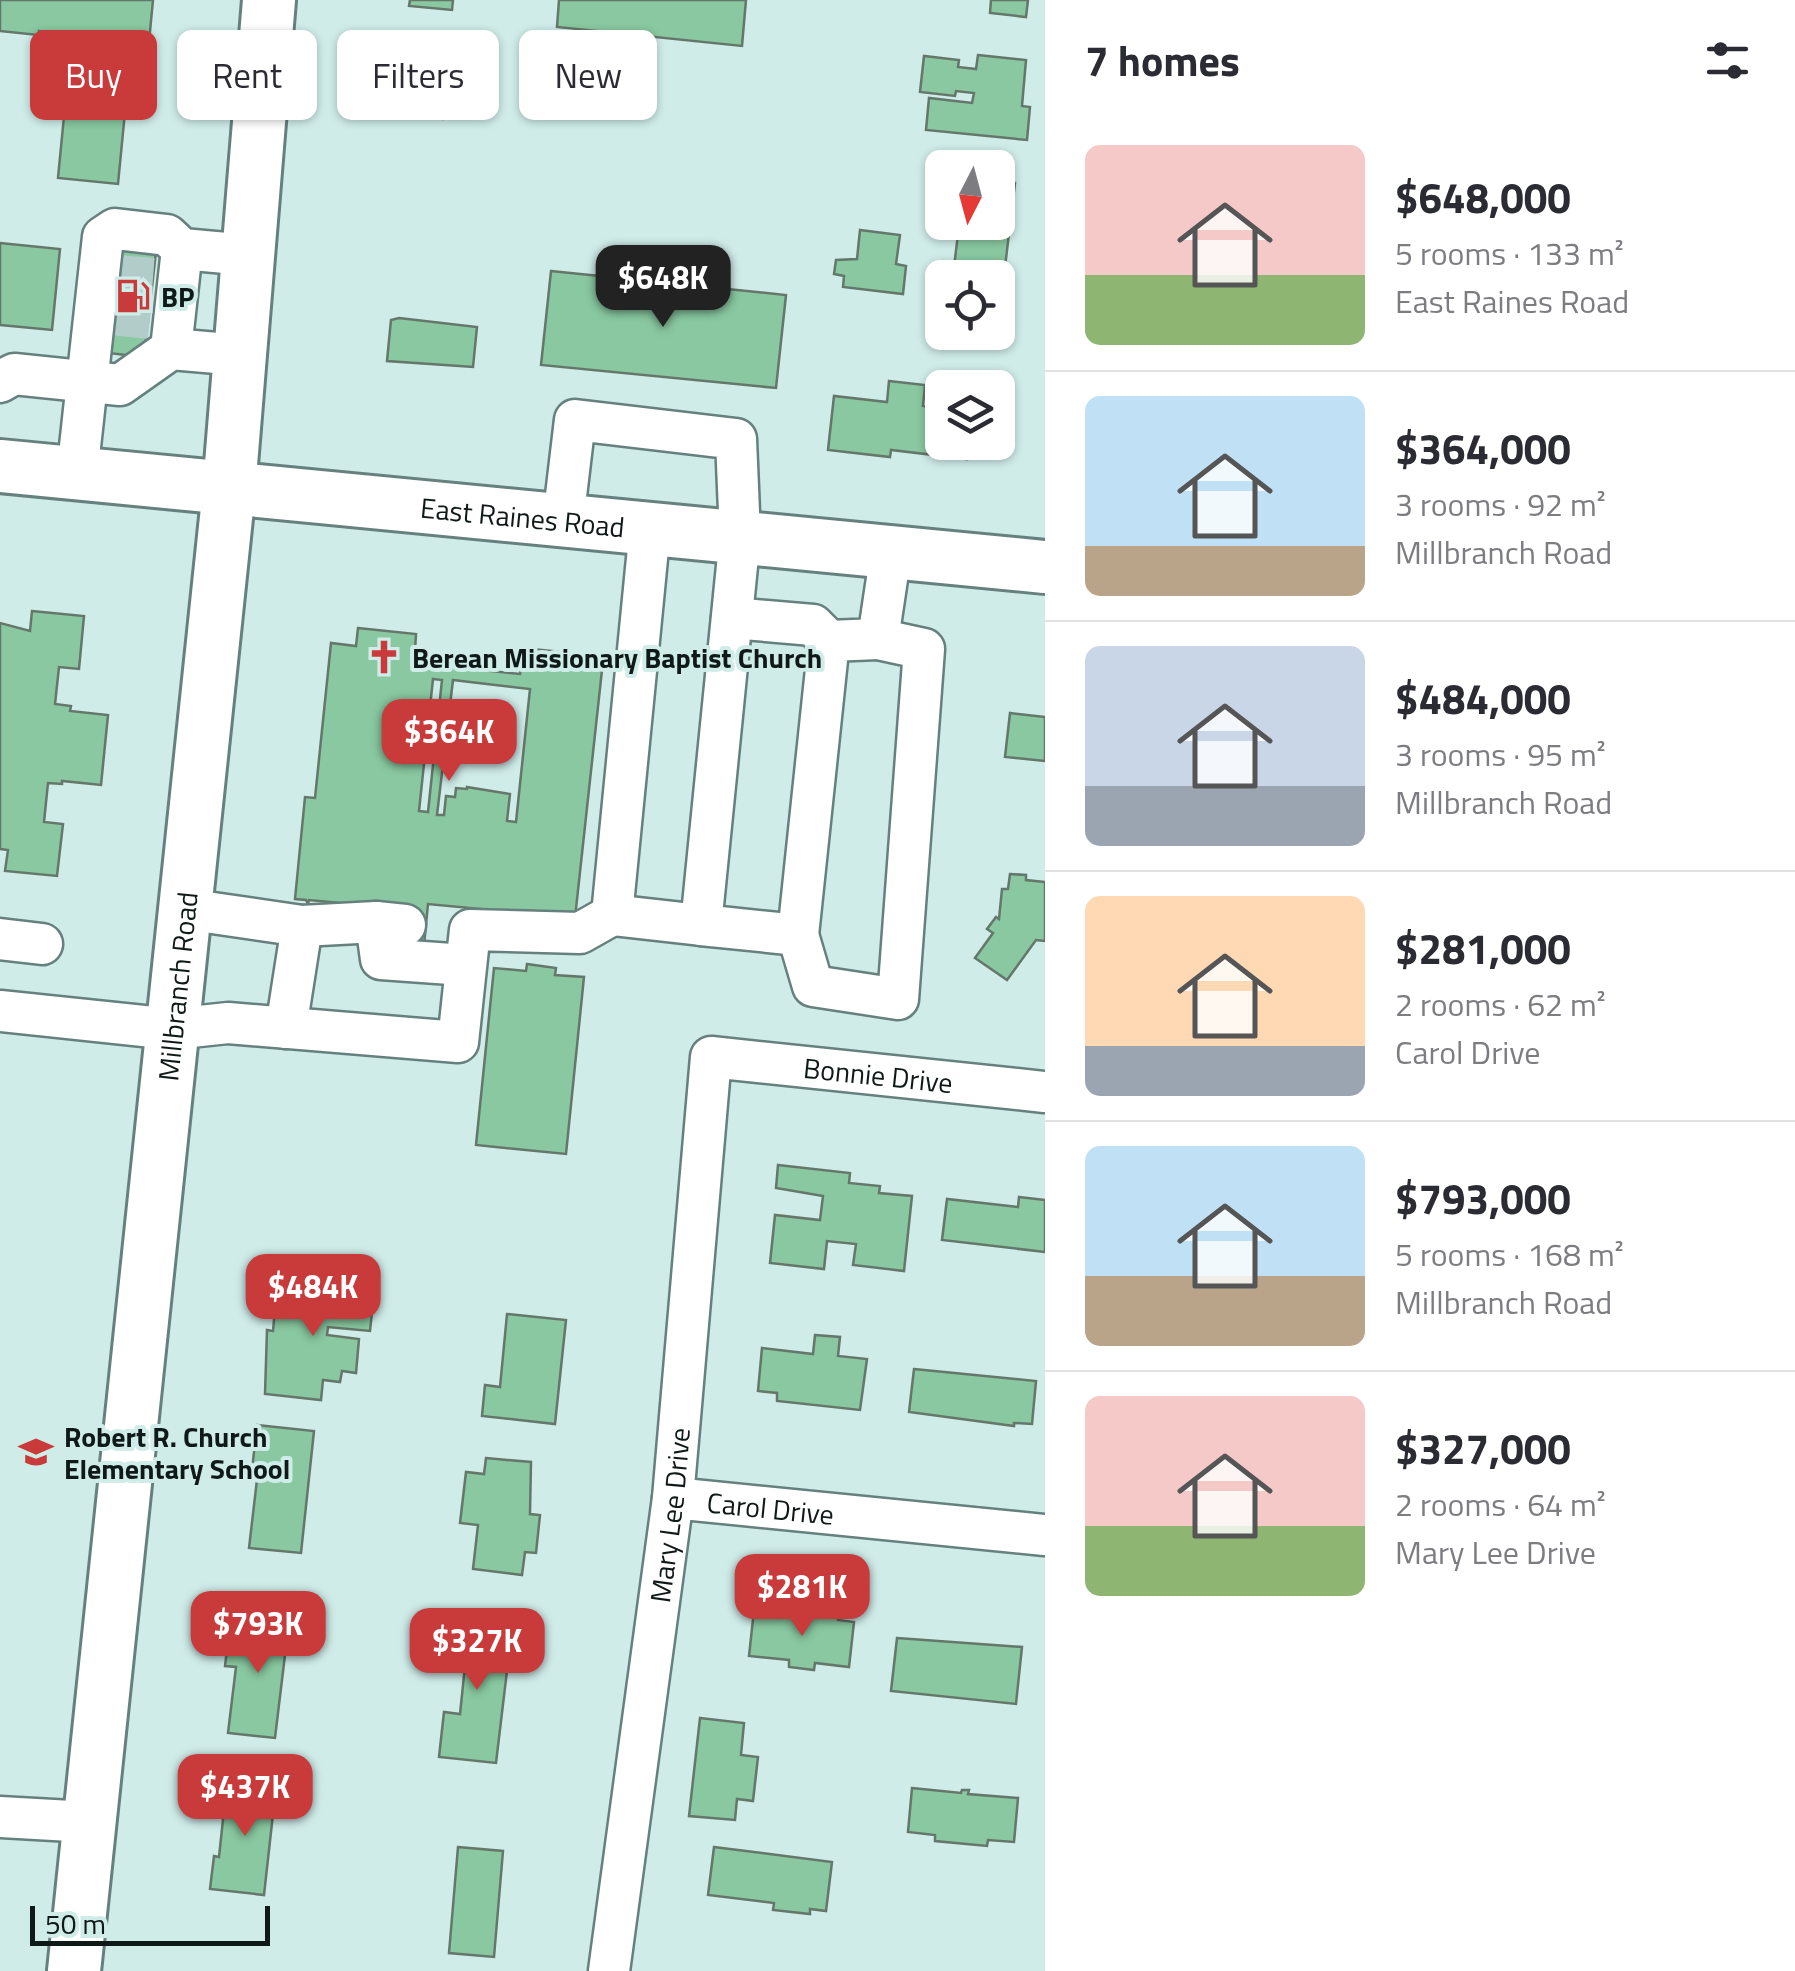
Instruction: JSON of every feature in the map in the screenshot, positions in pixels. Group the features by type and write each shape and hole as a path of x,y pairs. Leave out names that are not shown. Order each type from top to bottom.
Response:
{"main road":[{"name":"Millbranch Road","path":"74,1971 229,489 269,0"},
{"name":"East Raines Road","path":"0,466 1045,567"}],"street":[{"path":"146,271 248,255"},
{"path":"0,382 14,374 120,385 140,323 146,271"},
{"path":"77,474 88,381 140,323 146,271"},
{"path":"140,323 240,355"},
{"path":"562,521 576,420 736,439 740,536 701,926"},
{"path":"612,914 650,528"},
{"path":"878,639 891,552"},
{"path":"732,618 813,624 829,641 878,639 924,649 898,999 813,986 798,935 829,641"},
{"path":"185,909 302,926 402,924 468,947"},
{"path":"402,924 381,959 580,933 612,914 798,935"},
{"path":"286,1028 302,926"},
{"path":"0,940 42,944"},
{"path":"0,1011 172,1030 228,1023 458,1042 468,947"},
{"name":"Bonnie Drive","path":"711,1057 1045,1092"},
{"name":"Mary Lee Drive","path":"609,1971 673,1498 711,1057"},
{"name":"Carol Drive","path":"673,1498 1045,1534"},
{"path":"0,1817 90,1822"}],"building":[{"path":"0,0 153,0 150,30 30,30 30,34 0,31"},
{"path":"410,0 453,0 452,10 409,6"},
{"path":"559,0 746,0 742,46 657,37 657,30 557,27"},
{"path":"991,0 1028,0 1026,17 990,13"},
{"path":"978,55 1026,60 1022,106 1030,107 1027,140 926,130 929,98 972,103 974,93 956,91 955,96 920,92 924,56 959,60 958,67 976,69"},
{"path":"64,120 124,120 118,184 58,178"},
{"path":"860,230 900,235 896,264 906,266 903,294 843,287 844,276 834,274 836,260 857,259"},
{"name":"BP","path":"120,239 157,243 144,357 108,353"},
{"path":"957,240 1008,240 1006,260 955,260"},
{"path":"0,243 60,249 52,330 0,325"},
{"path":"551,271 786,295 776,388 541,365"},
{"path":"391,320 477,327 473,367 387,361"},
{"path":"889,381 925,385 925,454 891,450 890,457 828,450 834,396 887,402"},
{"path":"32,611 84,616 79,669 59,667 55,704 71,706 70,711 108,715 101,785 48,783 44,822 63,824 57,876 5,871 8,850 0,849 0,623 30,631"},
{"path":"358,628 416,634 415,651 435,654 434,665 520,674 523,648 563,652 562,666 602,670 575,918 428,904 423,956 402,953 394,908 309,900 308,904 306,900 295,899 305,797 315,798 331,643 356,646","holes":["433,679 442,680 428,812 419,811","453,680 530,689 516,822 507,821 510,794 467,787 456,788 455,797 446,796 444,815 437,815"]},
{"path":"1010,713 1045,717 1045,761 1005,757"},
{"path":"1010,874 1045,882 1045,941 1036,940 1007,980 975,958 993,933 987,929 996,917 999,919 1002,889 1008,889"},
{"path":"527,964 556,968 555,975 584,977 566,1154 476,1145 494,968 526,971"},
{"path":"778,1165 850,1173 849,1183 880,1186 879,1193 912,1196 904,1271 853,1265 856,1244 827,1241 824,1269 770,1263 775,1215 820,1220 823,1196 776,1188"},
{"path":"1019,1197 1045,1200 1045,1252 942,1240 947,1199 1018,1207"},
{"path":"277,1286 374,1293 370,1331 328,1327 327,1335 359,1339 356,1373 342,1371 340,1382 323,1380 321,1400 265,1394 267,1330 273,1331"},
{"path":"507,1314 566,1320 555,1424 482,1416 485,1385 500,1387"},
{"path":"815,1335 840,1337 838,1356 867,1359 860,1410 777,1401 777,1393 758,1391 762,1348 813,1354"},
{"path":"914,1369 1036,1381 1032,1424 1014,1426 909,1412"},
{"path":"257,1425 314,1431 301,1553 249,1548 258,1471 252,1470"},
{"path":"486,1458 531,1462 530,1514 540,1515 536,1553 525,1552 522,1575 473,1569 478,1525 460,1523 466,1472 484,1474"},
{"path":"754,1610 808,1616 809,1611 839,1613 838,1620 854,1622 849,1667 815,1663 814,1670 789,1667 789,1660 749,1656"},
{"path":"241,1616 289,1622 275,1738 228,1733 236,1667 225,1666 227,1649 237,1650"},
{"path":"454,1623 512,1629 496,1763 439,1757 444,1712 460,1714 465,1666 449,1664"},
{"path":"897,1638 1022,1647 1016,1704 891,1691"},
{"path":"700,1718 744,1723 741,1755 758,1757 753,1801 737,1799 735,1820 689,1816"},
{"path":"227,1782 276,1787 264,1895 210,1889 214,1856 219,1857"},
{"path":"912,1788 961,1793 969,1790 968,1794 1018,1798 1014,1842 988,1840 987,1846 935,1841 935,1835 908,1832"},
{"path":"458,1847 503,1851 494,1957 449,1953"},
{"path":"714,1847 832,1862 826,1911 810,1909 810,1914 773,1910 774,1903 708,1895"}],"tunnel":[{"path":"116,275 153,278"},
{"path":"112,315 150,319"}],"place":[{"name":"BP","path":"133,296"},
{"name":"Berean Missionary Baptist Church","path":"384,657"},
{"name":"Robert R. Church Elementary School","path":"36,1452"}]}
